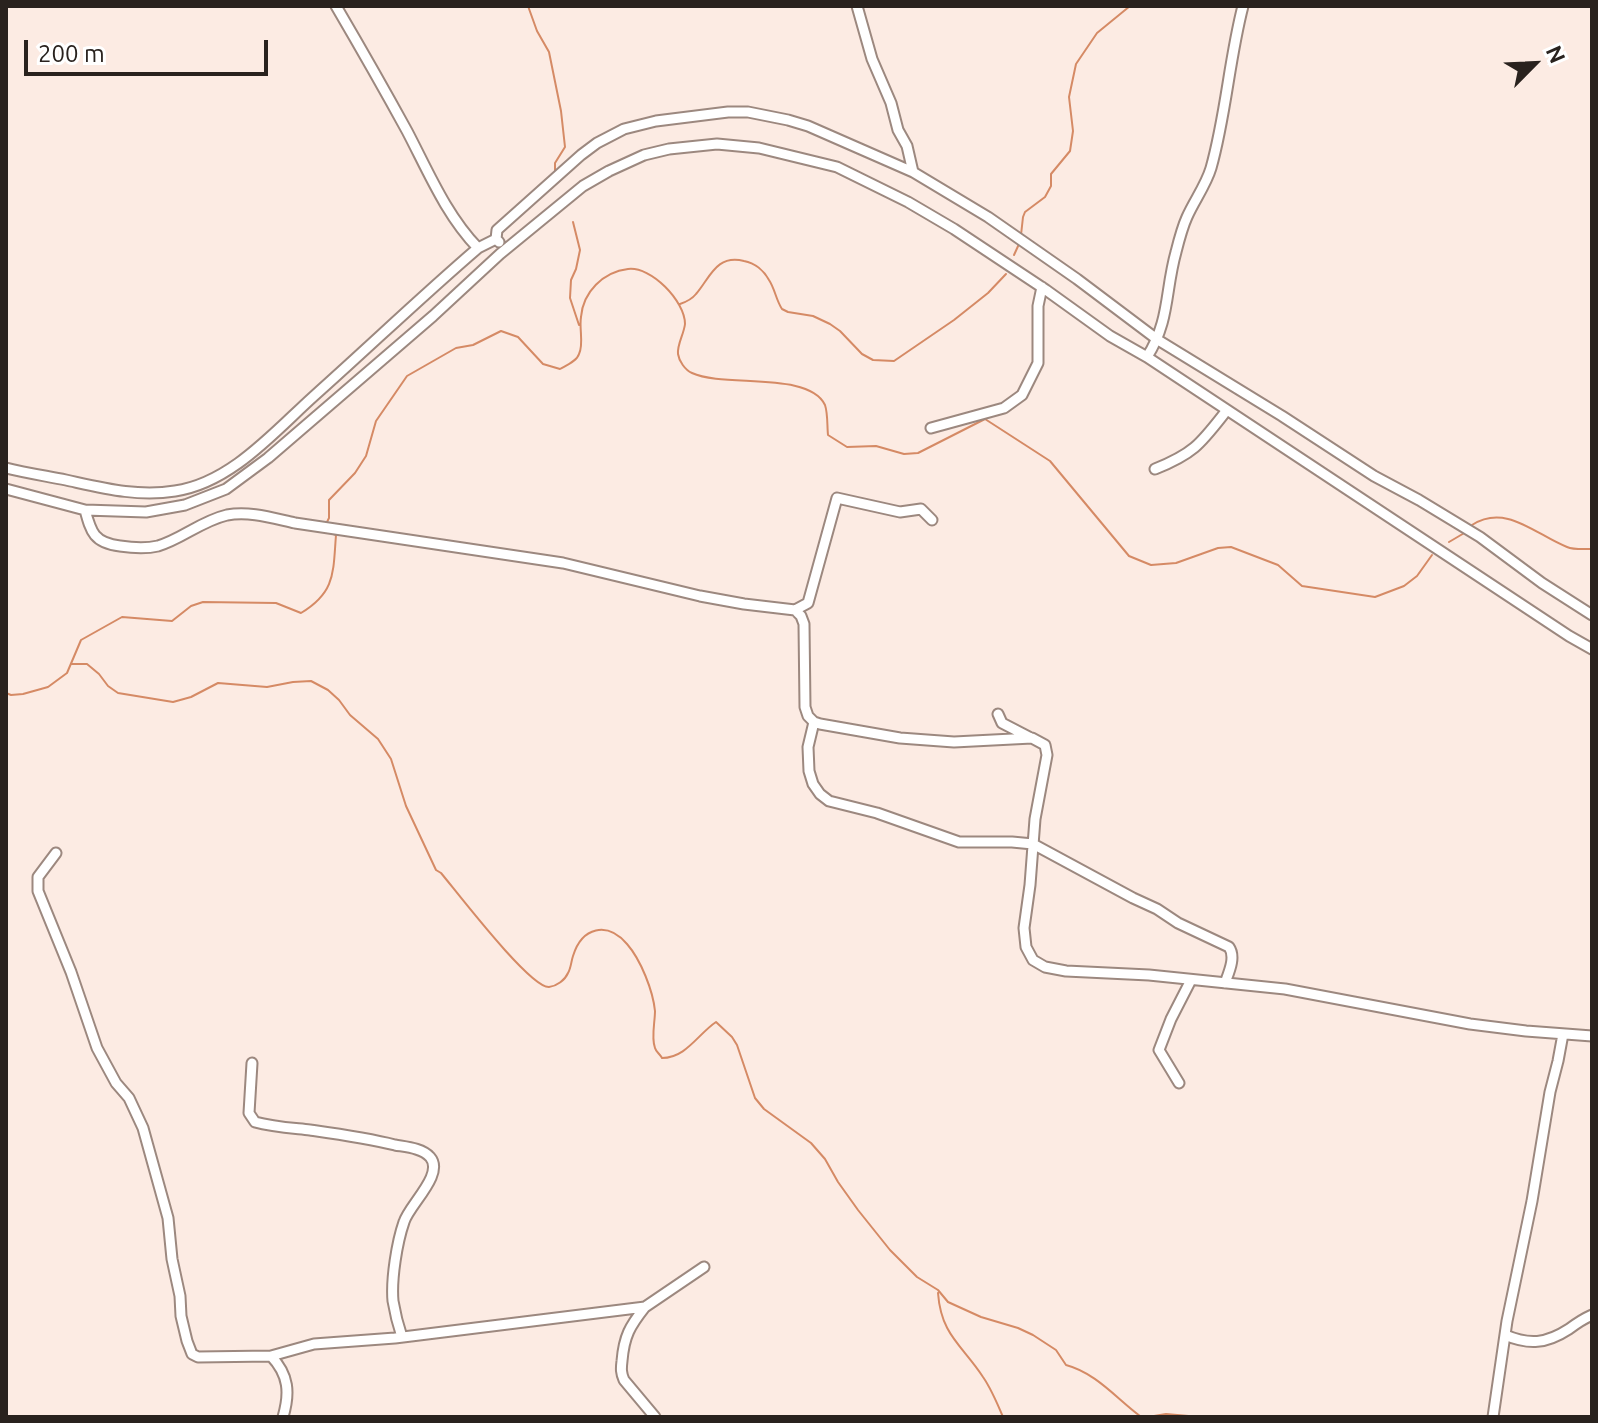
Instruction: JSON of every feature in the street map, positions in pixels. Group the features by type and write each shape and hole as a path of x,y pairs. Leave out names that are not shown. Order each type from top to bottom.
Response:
{"street":[{"path":"336,6 438,192 469,240 478,248"},
{"path":"857,6 872,59 907,146 913,172"},
{"path":"1147,357 1158,340 1164,320 1174,257 1185,221 1210,173 1243,6"},
{"path":"505,250 496,239 497,230 581,155 624,129 656,121 748,112 808,126 913,172 988,217 1158,340 1374,476 1480,537 1592,615"},
{"path":"6,489 85,510 146,512 185,505 226,489 268,458 505,250 583,186 644,155 669,149 717,144 759,148 837,167 954,229 1110,336 1147,357 1592,649"},
{"path":"6,468 107,490 143,494 179,491 208,480 270,439 478,248 496,239"},
{"path":"931,428 1004,408 1022,395 1038,363 1037,315 1042,287"},
{"path":"1155,469 1188,454 1203,441 1227,410"},
{"path":"795,610 808,603 837,498 900,512 921,509 932,520"},
{"path":"85,510 90,531 112,545 141,549 160,546 226,515 258,514 295,523 563,563 700,596 788,608 795,610 804,624 805,707 814,722 900,738 935,741 1032,738"},
{"path":"998,714 1002,723 1045,745 1047,755 1024,928 1026,947 1033,960 1045,967 1285,989 1470,1024 1592,1036"},
{"path":"814,722 808,747 809,771 813,784 829,801 877,813 959,842 1033,844 1189,929 1229,947 1233,958 1225,983"},
{"path":"56,853 38,877 38,891 97,1048 116,1083 129,1098 143,1128 168,1218 181,1316 192,1354 198,1357 271,1356 314,1344 402,1337 645,1307"},
{"path":"1179,1083 1159,1050 1191,980"},
{"path":"1493,1417 1505,1335 1563,1034"},
{"path":"252,1063 249,1113 255,1122 365,1139 418,1150 430,1156 433,1172 430,1181 404,1221 399,1247 393,1298 402,1337"},
{"path":"655,1417 621,1375 626,1336 645,1307 704,1267"},
{"path":"1505,1335 1529,1343 1538,1342 1566,1331 1592,1315"},
{"path":"271,1356 281,1370 289,1392 283,1417"}],"waterway":[{"path":"528,6 549,52 561,111 565,147 555,163 555,171"},
{"path":"1021,235 1025,212 1045,197 1051,186 1051,174 1070,151 1073,131 1069,97 1076,64 1097,33 1130,6"},
{"path":"573,222 580,250 571,280 570,298 579,325"},
{"path":"1014,255 1019,244"},
{"path":"680,304 694,296 720,264 734,260 748,262 767,277 782,309 813,316 830,324 862,354 873,360 894,361 954,320 1006,274"},
{"path":"327,522 329,500 355,473 366,456 376,421 407,376 456,348 473,345 501,331 518,337 543,364 560,369 579,354 583,308 590,292 610,274 628,269 647,273 656,279 679,305 685,324 678,354 689,372 724,380 784,384 816,394 825,405 828,435 847,447 876,446 904,454 918,453 985,419 1050,461 1129,556 1151,565 1176,563 1218,548 1231,547 1278,565 1302,586 1375,597 1404,586 1417,576 1432,555"},
{"path":"1472,525 1497,517 1509,519 1567,547 1592,549"},
{"path":"6,693 23,694 48,687 67,673 81,640 122,617 172,621 191,606 203,602 276,603 301,613 327,589 336,535 328,532"},
{"path":"1449,542 1466,532"},
{"path":"71,664 87,664 118,693 173,702 218,683 267,687 311,681 328,690 350,715 378,739 391,759 406,806 436,870 526,972 540,983 549,987 555,985 567,976 577,946 589,933 603,930 619,937 637,958 649,985 655,1011 654,1044 662,1058 685,1050 716,1022 737,1045 755,1098 764,1109 811,1143 858,1210 890,1250 917,1277 938,1290 948,1302 1033,1335 1056,1350 1066,1365 1096,1380 1144,1417"},
{"path":"938,1293 948,1330 986,1381 1003,1417"},
{"path":"1148,1417 1166,1414 1200,1417"}]}
